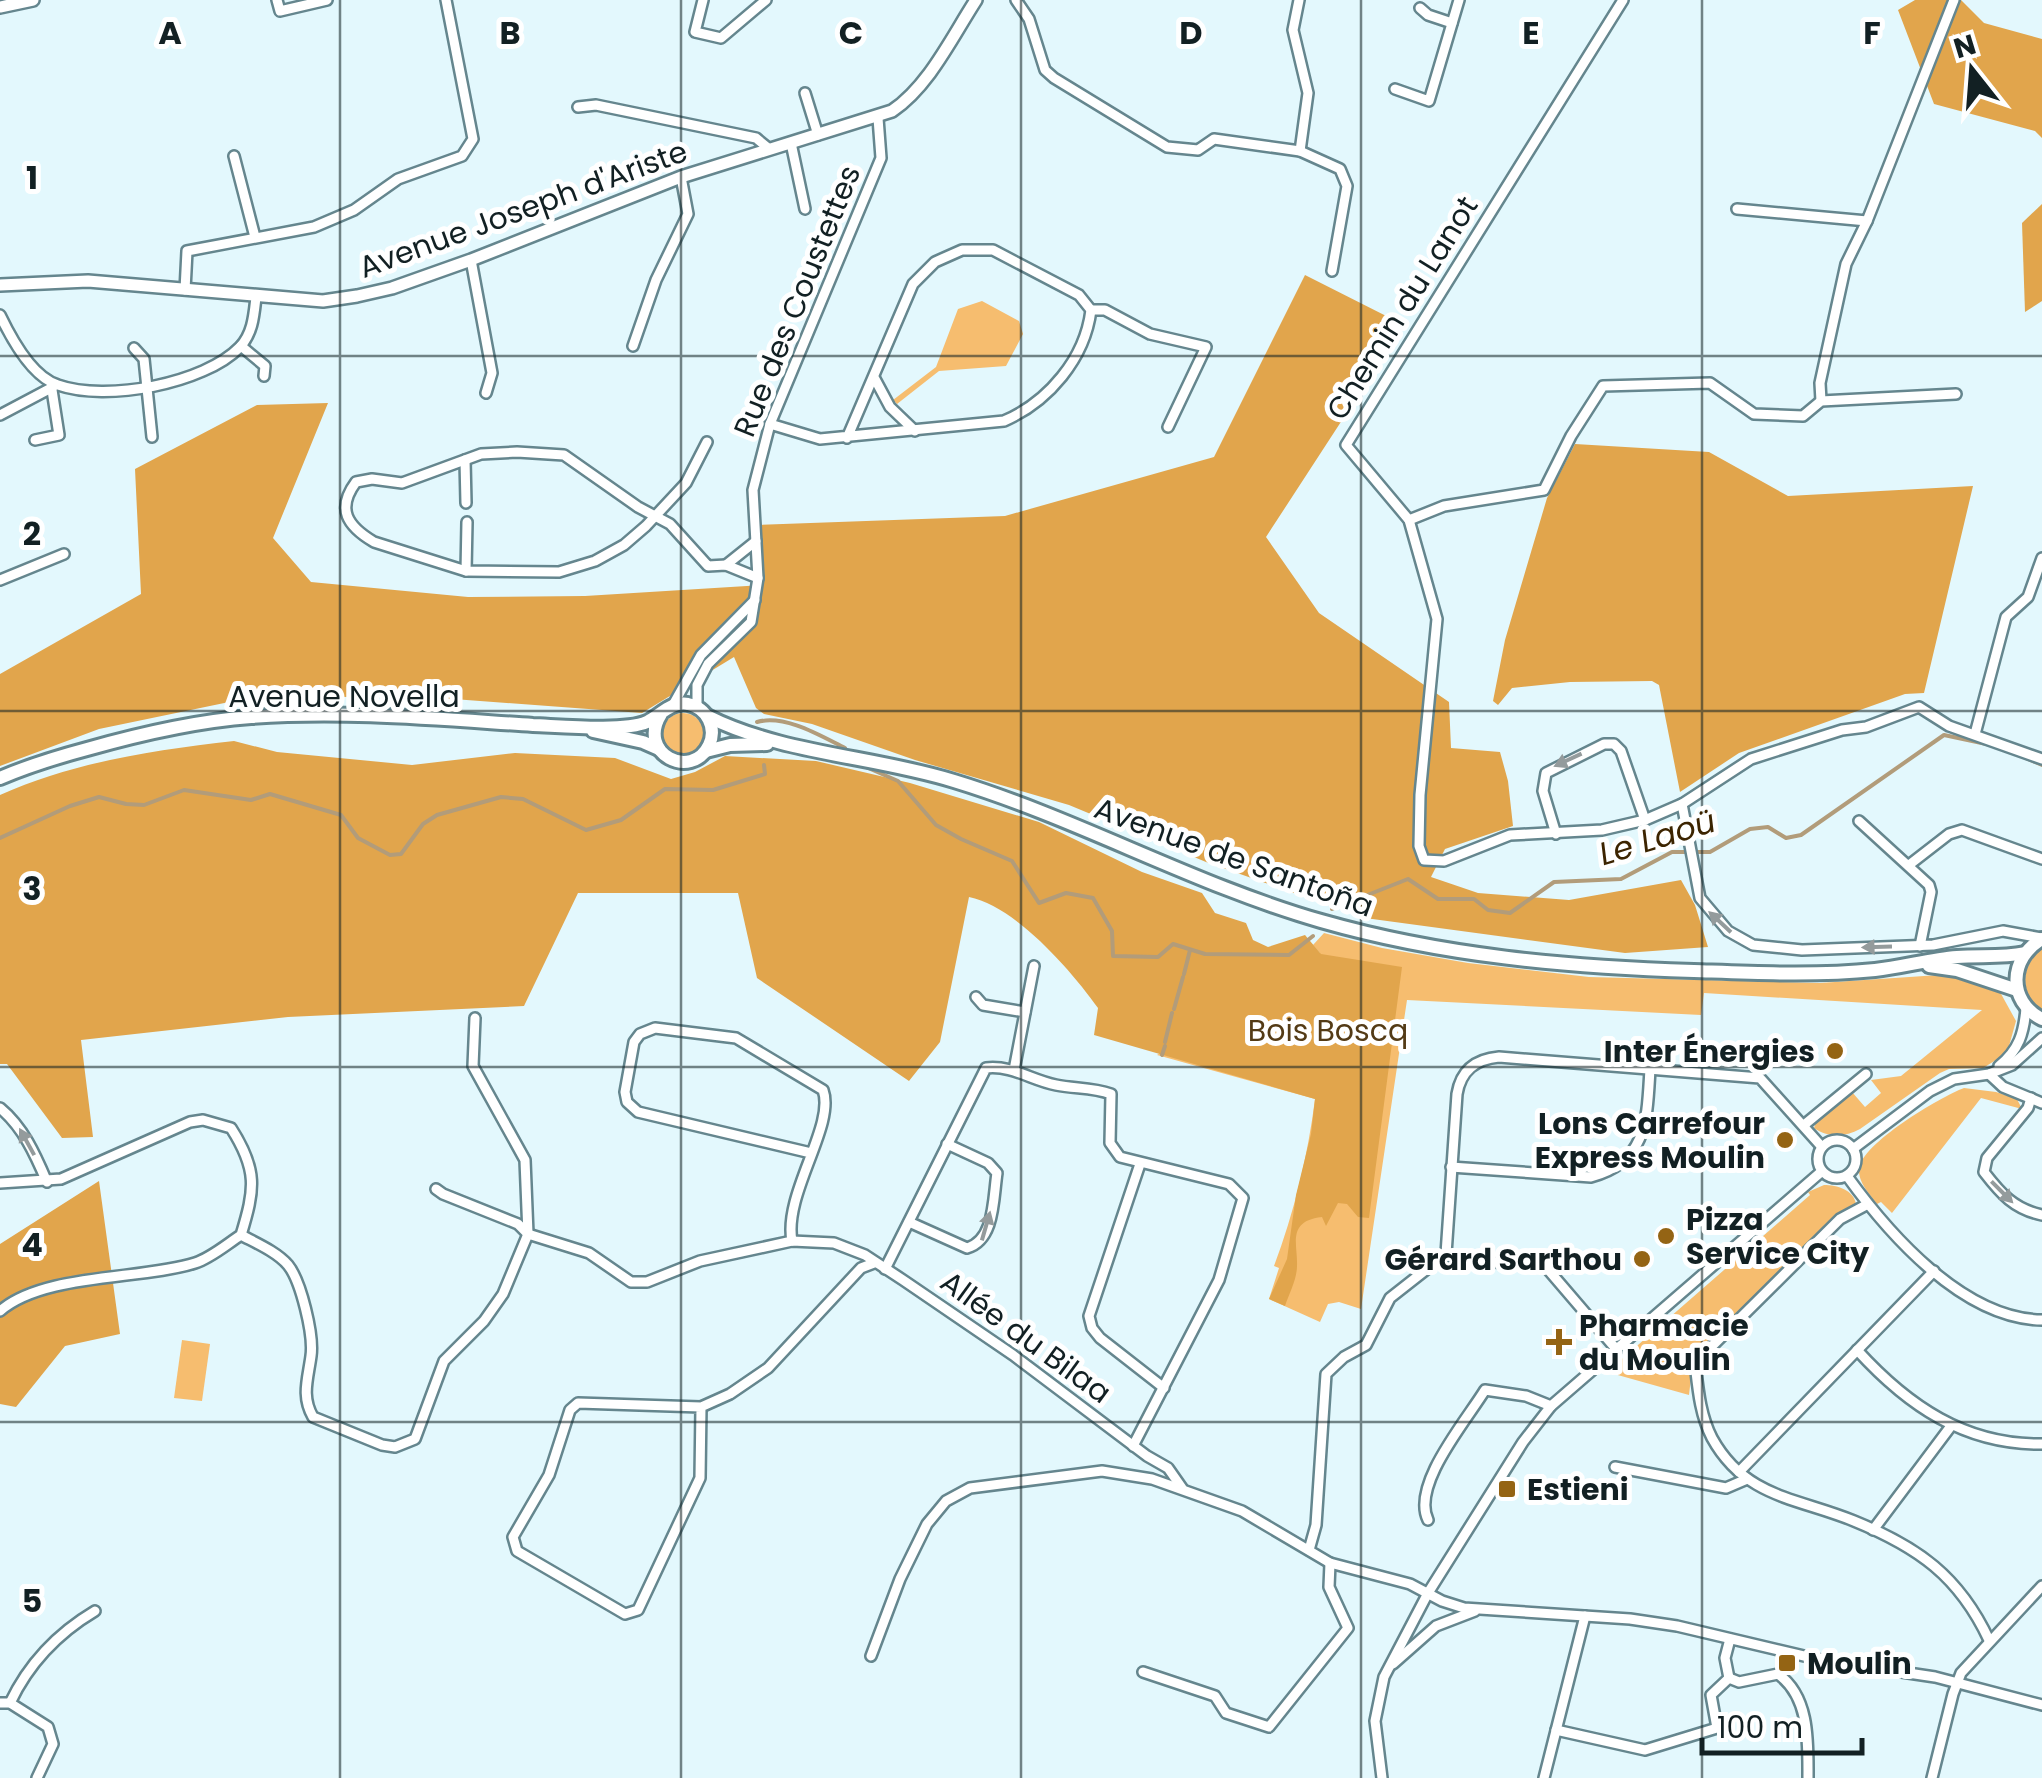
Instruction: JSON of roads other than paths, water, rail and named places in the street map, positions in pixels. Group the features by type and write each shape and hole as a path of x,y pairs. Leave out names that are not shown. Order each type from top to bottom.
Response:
{"main road":[{"path":"667,710 702,712 712,734 706,751 682,762 658,749 654,731 667,710"},
{"name":"Avenue Novella","path":"0,778 116,741 251,717 344,716 576,727 643,724 667,710"},
{"name":"Avenue de Santoña","path":"702,712 732,729 784,744 886,762 955,781 1230,889 1318,920 1384,937 1533,963 1631,969 1828,973 2024,953"},
{"name":"Avenue Novella","path":"576,727 658,749"},
{"name":"Avenue de Santoña","path":"706,751 730,745 784,744"},
{"path":"2042,938 2024,953 2018,964 2016,990 2026,1008 2042,1020"},
{"name":"Avenue de Santoña","path":"1916,964 1956,970 2016,990"}],"street":[{"path":"0,7 33,0"},
{"path":"277,0 280,11 328,0"},
{"path":"185,290 188,250 314,227 354,210 398,179 462,156 473,139 446,0"},
{"path":"703,0 695,32 721,38 762,0"},
{"path":"878,118 903,103 976,0"},
{"path":"1016,0 1029,20 1046,70 1054,78 1168,147 1198,150 1214,139 1300,151 1340,168 1347,186 1332,272"},
{"path":"1300,0 1293,30 1308,93 1300,151"},
{"path":"1395,89 1429,100 1459,0"},
{"name":"Chemin du Lanot","path":"1623,0 1346,445 1409,520 1438,619 1420,795 1419,846 1424,860 1444,861 1510,834 1602,830 1645,820 1682,804 1751,759 1842,730 1866,727 1920,707 1949,726 2042,759"},
{"path":"1821,401 1820,383 1846,264 1954,0"},
{"path":"1420,8 1452,23"},
{"path":"805,93 818,135"},
{"path":"578,107 596,105 756,138 768,148"},
{"name":"Avenue Joseph d'Ariste","path":"0,285 88,281 323,301 358,296 472,260 681,177 878,118"},
{"name":"Rue des Coustettes","path":"702,712 697,685 708,664 751,622 758,578 753,490 770,424 881,158 878,118"},
{"path":"791,142 805,209"},
{"path":"234,156 255,237"},
{"path":"632,346 656,280 688,214 681,177"},
{"path":"1738,209 1866,221"},
{"path":"770,424 820,440 847,438 1004,420 1026,412 1050,394 1089,324 1090,310 1079,295 993,250 962,250 935,262 913,284 847,438"},
{"path":"472,260 492,373 486,393"},
{"path":"0,415 53,388 112,391 146,387 204,371 241,346 252,328 256,297"},
{"path":"1090,310 1106,310 1150,334 1206,348 1168,426"},
{"path":"0,316 3,328 53,388 59,434 36,440"},
{"path":"241,346 265,366 264,376"},
{"path":"134,348 144,360 152,436"},
{"path":"874,379 890,407 915,430"},
{"path":"1409,520 1444,506 1544,490 1571,436 1603,386 1710,383 1754,414 1803,416 1821,401 1956,394"},
{"path":"707,442 686,483 656,516 624,544 595,561 559,572 466,571 374,542 360,534 346,514 345,496 356,482 372,479 402,483 481,454 564,455 656,516 670,524 708,566 726,565 758,578"},
{"path":"465,460 466,503"},
{"path":"466,522 466,571"},
{"path":"726,565 756,541"},
{"path":"0,580 64,554"},
{"path":"1974,734 2006,617 2028,597 2042,558"},
{"path":"667,710 702,655 757,598"},
{"path":"1556,834 1543,791 1546,773 1604,744 1614,744 1622,751 1645,820"},
{"path":"1682,804 1700,898 1728,931 1753,946 1802,950 1920,946 2002,932 2042,938"},
{"path":"1859,821 1929,884 1931,892 1920,946"},
{"path":"1909,866 1949,834 1962,830 2042,858"},
{"path":"1014,1070 1034,966"},
{"path":"976,997 984,1006 1025,1012"},
{"path":"1989,1074 2012,1056 2020,1041 2026,1008"},
{"path":"242,1235 287,1264 294,1275 312,1340 305,1389 313,1417 395,1447 415,1439 444,1361 484,1321 503,1294 528,1234 525,1160 473,1066 475,1018"},
{"path":"792,1240 790,1216 811,1153 826,1100 815,1083 736,1038 655,1028 640,1034 634,1042 625,1092 627,1102 638,1112 811,1153"},
{"path":"1853,1148 1930,1090 1954,1079 1989,1074 2012,1065 2042,1038"},
{"path":"1310,1550 1316,1526 1326,1374 1344,1357 1366,1345 1390,1298 1446,1254 1456,1094 1466,1071 1488,1058 1760,1078 1822,1147"},
{"path":"885,1268 986,1068 1014,1070 1055,1085 1094,1088 1111,1094 1110,1143 1120,1157 1229,1184 1243,1198 1219,1280 1134,1446"},
{"path":"1451,1167 1590,1177 1604,1174 1640,1142 1646,1125 1650,1069"},
{"path":"1804,1125 1866,1074"},
{"path":"1989,1074 2003,1087 2042,1102"},
{"path":"2031,1098 2028,1108 1988,1158 1984,1172 2004,1199 2027,1212 2042,1215"},
{"path":"0,1108 26,1138 46,1182"},
{"path":"0,1183 46,1182 203,1120 231,1128 254,1180 242,1235 198,1263 88,1280 23,1297 0,1311"},
{"path":"1838,1140 1853,1148 1856,1160 1847,1176 1831,1178 1822,1172 1817,1156 1822,1147 1838,1140"},
{"path":"908,1222 967,1248 980,1244 986,1235 998,1173 988,1163 947,1144"},
{"path":"1140,1164 1089,1316 1100,1338 1164,1388"},
{"path":"1382,1778 1375,1721 1376,1703 1387,1670 1428,1593 1524,1442 1551,1406 1822,1172"},
{"path":"1847,1176 1868,1204 1950,1286 1996,1308 2042,1320"},
{"name":"Allée du Bilaa","path":"436,1189 518,1224 528,1234 589,1253 631,1282 647,1282 700,1261 792,1240 834,1243 864,1255 1013,1355 1146,1456 1168,1468 1183,1489"},
{"path":"1868,1204 1840,1219 1695,1363 1699,1402 1710,1434 1743,1475 1768,1494 1828,1511 1916,1551 1935,1564 1967,1601 1989,1640"},
{"path":"1446,1254 1544,1266 1617,1350"},
{"path":"701,1407 700,1478 638,1610 624,1614 517,1551 513,1536 550,1475 570,1410 578,1403 701,1407 751,1383 860,1268 874,1263"},
{"path":"1615,1467 1726,1488 1743,1475 1934,1272"},
{"path":"1858,1350 1899,1392 1951,1426 2006,1444 2042,1444"},
{"path":"1428,1520 1423,1510 1428,1480 1485,1390 1526,1396 1551,1406"},
{"path":"1874,1530 1951,1426"},
{"path":"1146,1456 1154,1469 1152,1479"},
{"path":"872,1656 900,1579 927,1524 946,1501 970,1488 1102,1471 1152,1479 1242,1511 1330,1563 1410,1584 1442,1601 1480,1609 1678,1626 1821,1660 1956,1682 2042,1705"},
{"path":"1144,1672 1215,1696 1226,1713 1268,1727 1348,1628 1329,1587 1330,1563"},
{"path":"1932,1778 1956,1682 1989,1640 2042,1586"},
{"path":"1387,1670 1436,1626 1480,1609"},
{"path":"37,1778 54,1744 48,1727 5,1704 24,1674 74,1623 95,1611"},
{"path":"1544,1778 1585,1616"},
{"path":"1728,1678 1725,1658 1730,1640"},
{"path":"1728,1678 1739,1682 1778,1674 1793,1685 1808,1730 1808,1778"},
{"path":"1556,1730 1645,1750 1717,1728 1710,1696 1728,1678"}],"waterway":[{"name":"Le Laoü","path":"757,722 791,724 845,748"},
{"name":"Le Laoü","path":"1332,909 1408,879 1438,899 1474,899 1488,910 1510,913 1554,882 1621,879 1672,852 1710,852 1750,829 1768,827 1786,838 1801,835 1944,735 1991,745"},
{"name":"Le Laoü","path":"2019,755 2042,765"},
{"name":"Le Laoü","path":"0,838 99,797 144,805 184,790 251,800 270,794 341,815 358,838 390,855 401,854 423,824 437,815 501,797 523,799 586,830 621,820 665,789 713,790 765,774 764,765"},
{"name":"Le Laoü","path":"866,767 898,781 936,825 1012,861 1039,903 1066,893 1093,898 1112,931 1113,956 1158,957 1173,944 1205,954 1289,955 1313,936"},
{"path":"1184,974 1190,950"},
{"path":"1174,1009 1183,977"},
{"path":"1165,1042 1172,1013"},
{"path":"1162,1055 1165,1046"}],"place":[{"name":"Inter Énergies","path":"1835,1051"},
{"name":"Lons Carrefour Express Moulin","path":"1785,1140"},
{"name":"Pizza Service City","path":"1666,1236"},
{"name":"Gérard Sarthou","path":"1642,1259"},
{"name":"Pharmacie du Moulin","path":"1559,1342"},
{"name":"Estieni","path":"1507,1489"},
{"name":"Moulin","path":"1787,1663"}],"park label":[{"name":"Bois Boscq","path":"1328,1030"}]}
